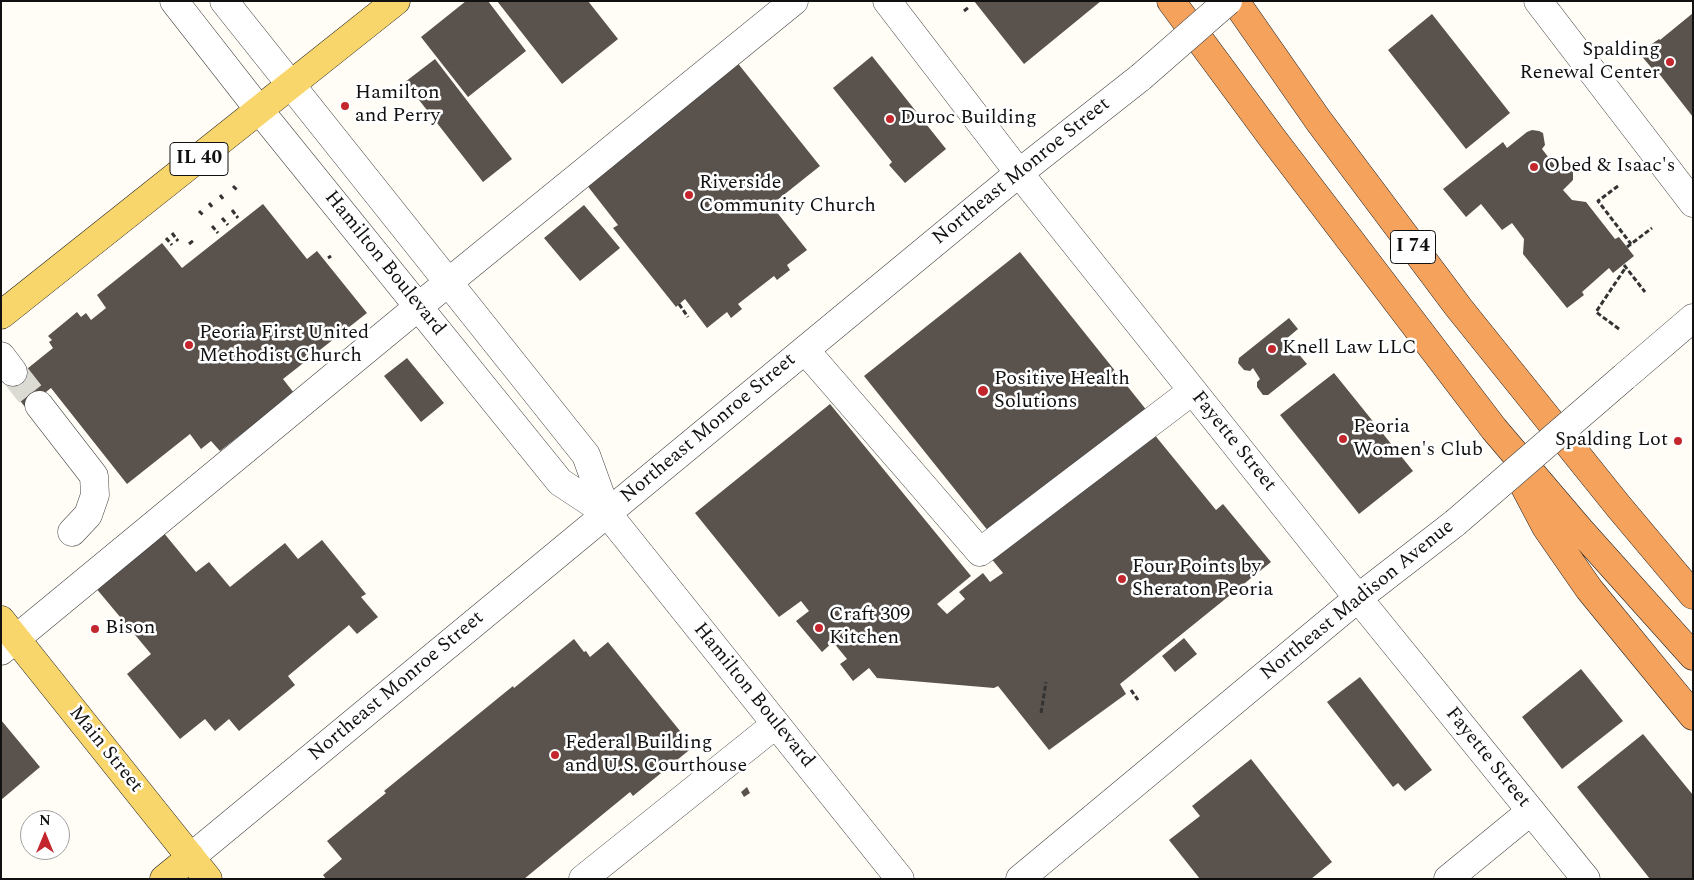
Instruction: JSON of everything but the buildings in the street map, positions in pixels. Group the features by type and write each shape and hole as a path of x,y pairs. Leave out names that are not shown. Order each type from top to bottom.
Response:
{"highway":[{"name":"I 74","path":"1171,1 1273,139 1494,429 1580,530 1693,656"},
{"name":"I 74","path":"1235,1 1318,120 1453,300 1601,485 1693,595"},
{"path":"1494,429 1546,527 1589,589 1693,716"},
{"path":"1601,485 1693,581"}],"main road":[{"name":"IL 40","path":"2,318 396,1"},
{"name":"Main Street","path":"6,637 208,879"},
{"path":"164,879 191,857"}],"street":[{"name":"Hamilton Boulevard","path":"174,1 260,111 560,482 607,513 900,879"},
{"name":"Hamilton Boulevard","path":"224,1 586,455 607,513"},
{"path":"6,637 418,307 794,1"},
{"name":"Fayette Street","path":"887,1 1019,173 1192,391 1586,879"},
{"name":"Northeast Monroe Street","path":"191,857 1019,173 1141,77 1228,1"},
{"path":"1538,1 1693,203"},
{"name":"Northeast Madison Avenue","path":"1020,879 1358,598 1455,524 1693,318"},
{"path":"805,350 980,552 1192,391"},
{"path":"39,404 94,476 95,495 88,515 72,532"},
{"path":"583,879 776,724"},
{"path":"1448,879 1531,811"}],"path":[{"path":"964,11 969,6"},
{"path":"233,186 237,190"},
{"path":"1618,186 1598,201 1631,244"},
{"path":"220,195 224,200"},
{"path":"209,203 213,208"},
{"path":"232,210 238,218"},
{"path":"199,211 203,216"},
{"path":"222,218 228,225"},
{"path":"212,226 218,233"},
{"path":"1627,247 1652,228"},
{"path":"172,233 178,241"},
{"path":"166,238 172,245"},
{"path":"189,244 194,240"},
{"path":"1619,329 1596,312 1625,266 1645,292"},
{"path":"679,304 688,317"},
{"path":"1042,713 1046,682"},
{"path":"1131,690 1138,700"}],"tunnel":[{"path":"13,372 39,405"}],"place":[{"name":"Spalding Renewal Center","path":"1670,62"},
{"name":"Hamilton and Perry","path":"345,106"},
{"name":"Duroc Building","path":"890,119"},
{"name":"Obed & Isaac's","path":"1534,167"},
{"name":"Riverside Community Church","path":"689,195"},
{"name":"Peoria First United Methodist Church","path":"189,345"},
{"name":"Knell Law LLC","path":"1272,349"},
{"name":"Positive Health Solutions","path":"983,391"},
{"name":"Peoria Women's Club","path":"1343,439"},
{"name":"Spalding Lot","path":"1678,441"},
{"name":"Four Points by Sheraton Peoria","path":"1122,579"},
{"name":"Craft 309 Kitchen","path":"819,628"},
{"name":"Bison","path":"95,629"},
{"name":"Federal Building and U.S. Courthouse","path":"555,755"}]}
